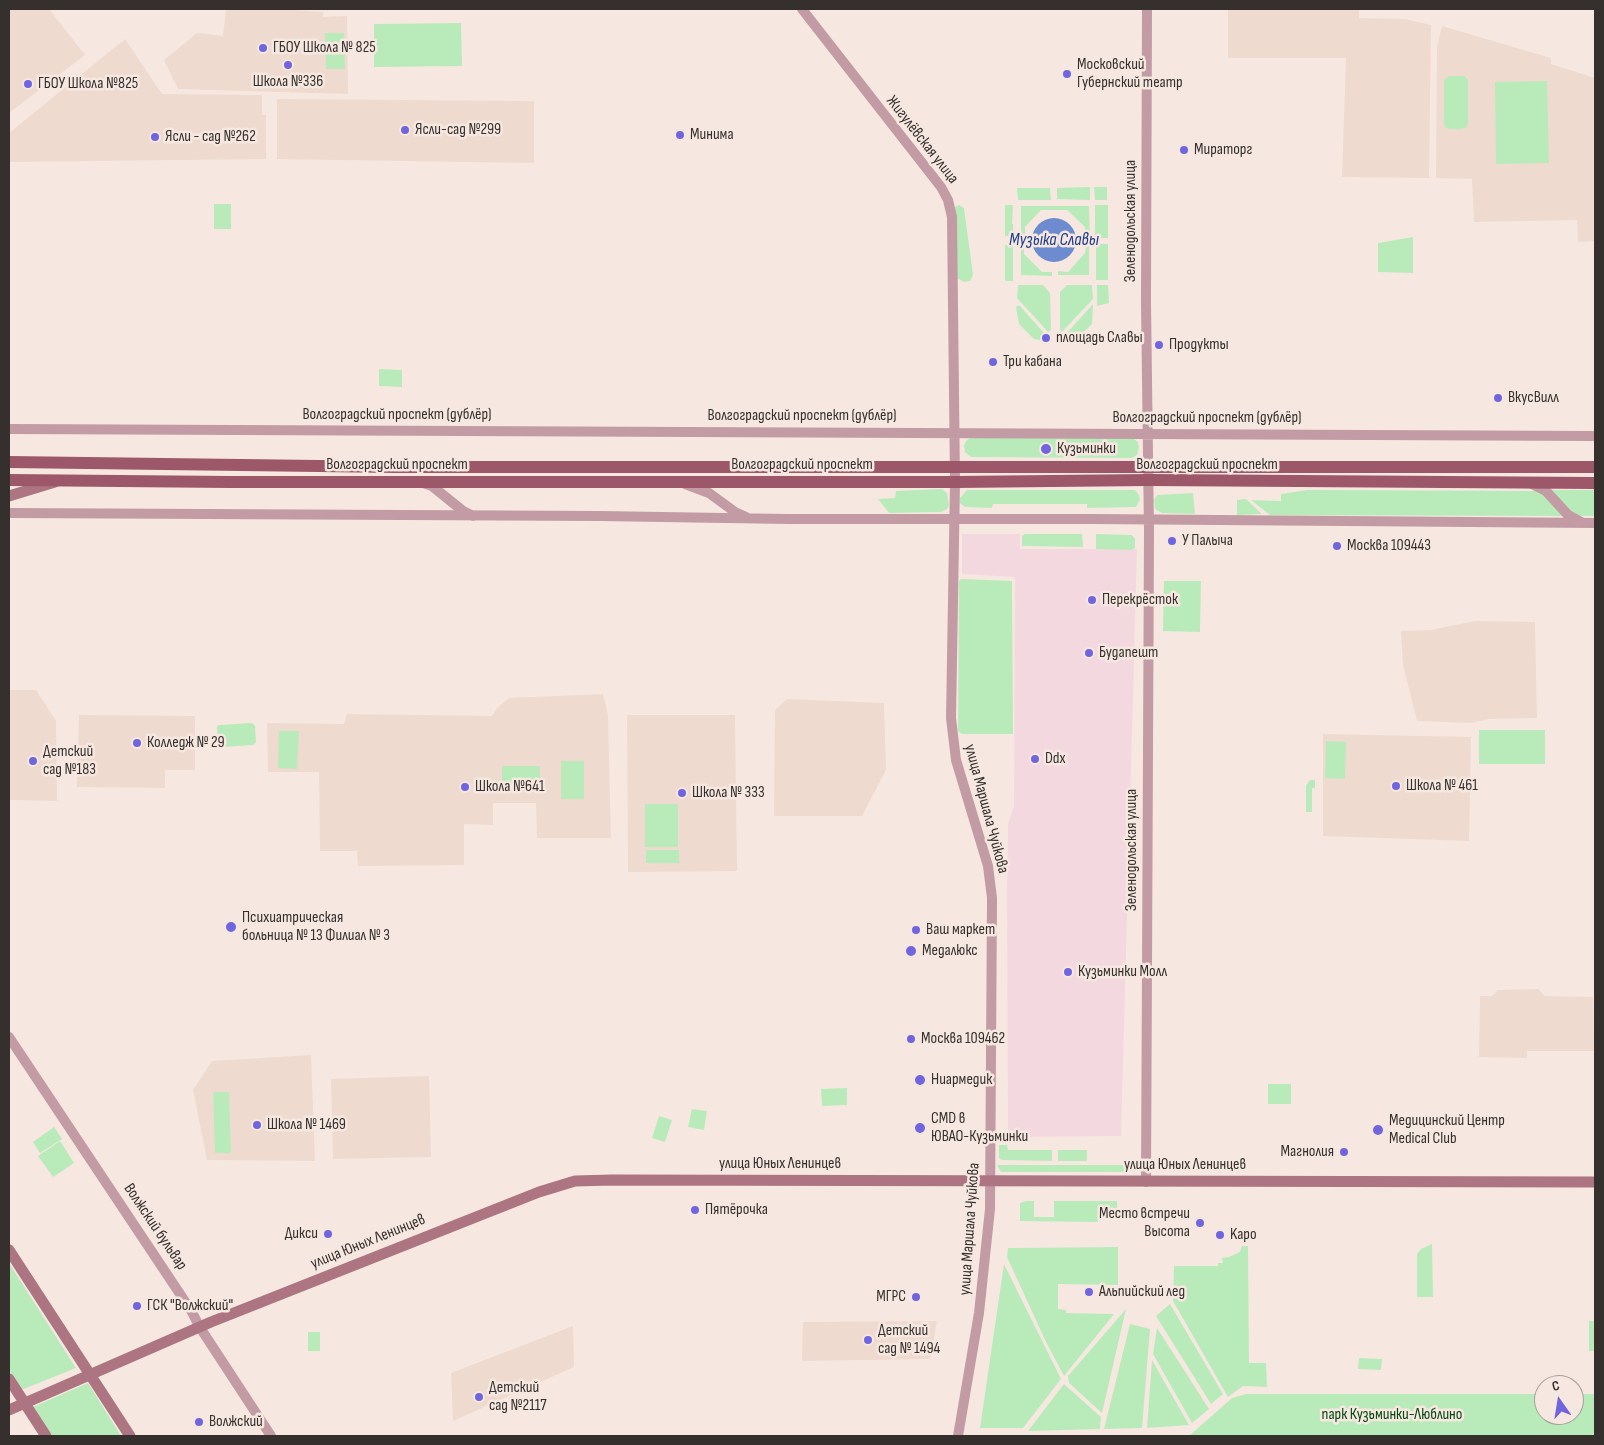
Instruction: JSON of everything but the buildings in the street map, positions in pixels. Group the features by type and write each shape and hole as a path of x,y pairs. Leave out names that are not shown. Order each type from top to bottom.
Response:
{"main road":[{"name":"Волгоградский проспект","path":"9,462 396,466 955,468 1149,466 1595,467"},
{"name":"Волгоградский проспект","path":"9,480 230,482 955,482 1149,480 1595,484"},
{"path":"9,496 65,480"},
{"name":"улица Юных Ленинцев","path":"9,1410 199,1326 530,1196 576,1181 1595,1182"},
{"path":"9,1250 130,1436"},
{"path":"9,1379 46,1436"}],"street":[{"name":"Жигулёвская улица","path":"802,9 941,187 948,200 952,217 955,482"},
{"name":"Зеленодольская улица","path":"1146,1182 1149,519 1146,302 1147,9"},
{"name":"Волгоградский проспект (дублёр)","path":"9,429 1595,436"},
{"path":"417,481 432,486 463,511 474,516"},
{"path":"674,482 709,493 735,512 752,519"},
{"name":"улица Маршала Чуйкова","path":"955,482 951,713 953,744 956,760 988,866 992,898 989,1218 979,1313 958,1436"},
{"path":"1529,483 1546,491 1568,515 1584,523"},
{"path":"9,513 1595,523"},
{"name":"Волжский бульвар","path":"9,1037 188,1306 271,1436"}],"shaded area":[{"name":"ГБОУ Школа №825","path":"9,9 49,9 85,55 9,113"},
{"name":"ГБОУ Школа № 825","path":"226,9 279,9 323,12 323,17 347,16 348,94 178,89 164,60 197,33 223,36"},
{"path":"1228,9 1359,9 1359,18 1405,19 1431,25 1429,178 1342,177 1346,58 1228,58"},
{"path":"1442,26 1551,58 1551,64 1595,78 1595,241 1578,242 1577,220 1474,222 1472,179 1436,178 1437,46"},
{"path":"125,39 162,94 262,95 262,115 266,115 266,159 9,162 9,133"},
{"name":"Ясли-сад №299","path":"277,99 534,101 534,163 277,159"},
{"path":"962,534 1020,534 1020,549 1137,549 1121,1136 1008,1137 1007,895 1008,824 1014,806 1015,577 962,574"},
{"path":"1475,621 1535,622 1537,718 1489,719 1471,723 1417,721 1403,665 1401,631 1431,630"},
{"name":"Детский сад №183","path":"9,690 36,690 56,721 57,801 9,800"},
{"name":"Школа №641","path":"603,694 608,715 611,838 537,838 536,803 493,803 493,825 464,824 464,865 358,866 357,851 320,851 319,772 268,772 267,723 344,724 347,714 492,716 498,707 509,698"},
{"path":"787,699 884,703 886,770 862,816 774,816 775,710"},
{"name":"Колледж № 29","path":"79,715 195,716 195,770 165,770 165,788 77,787"},
{"name":"Школа № 333","path":"627,715 735,715 737,871 628,872"},
{"name":"Школа № 461","path":"1323,734 1471,737 1469,841 1323,836"},
{"path":"1538,989 1545,996 1593,997 1594,1051 1527,1051 1527,1058 1479,1057 1480,996 1492,996 1498,990"},
{"name":"Школа № 1469","path":"311,1055 315,1161 207,1160 193,1090 212,1061"},
{"path":"429,1076 431,1157 333,1159 331,1079"},
{"name":"Детский сад № 1494","path":"937,1321 930,1359 802,1361 803,1322"},
{"name":"Детский сад №2117","path":"573,1326 574,1367 453,1421 451,1373"}],"green space":[{"path":"461,23 462,66 374,67 374,24"},
{"path":"325,33 344,33 345,69 326,69"},
{"path":"1449,76 1464,76 1468,80 1468,123 1467,127 1462,129 1449,129 1444,124 1444,80"},
{"path":"1547,81 1549,163 1496,164 1495,82"},
{"path":"1090,187 1090,200 1057,199 1057,188"},
{"path":"1094,187 1107,187 1107,200 1095,200"},
{"path":"1017,188 1050,188 1051,200 1018,200"},
{"path":"214,204 231,204 231,229 214,229"},
{"path":"959,205 964,208 973,275 970,281 964,282 957,278 955,207"},
{"path":"1005,205 1013,205 1013,236 1005,236"},
{"path":"1095,205 1108,205 1108,238 1095,238"},
{"path":"1021,206 1089,206 1090,238 1085,238 1085,227 1067,210 1041,210 1025,227 1025,238 1021,238"},
{"path":"1413,237 1413,273 1378,272 1378,243"},
{"path":"1013,244 1013,281 1005,281 1005,245"},
{"path":"1024,244 1024,254 1042,272 1052,272 1052,276 1021,275 1021,245"},
{"path":"1086,244 1089,244 1089,275 1058,275 1058,271 1068,272 1085,253"},
{"path":"1096,244 1108,244 1108,280 1096,280"},
{"path":"1018,285 1043,285 1050,293 1051,330 1048,332 1017,298"},
{"path":"1067,285 1092,285 1093,299 1062,332 1060,329 1060,292"},
{"path":"1097,285 1108,285 1109,303 1097,306"},
{"path":"1093,304 1092,324 1076,340 1069,340 1065,335"},
{"path":"1019,305 1045,334 1040,340 1034,339 1019,324 1016,307"},
{"path":"379,369 402,370 402,387 379,386"},
{"path":"971,437 1133,438 1138,442 1139,448 1137,455 1132,458 971,457 965,452 964,446"},
{"path":"942,489 947,493 949,505 947,509 941,512 889,513 878,499 895,498 896,491"},
{"path":"967,490 1135,490 1140,500 1136,507 1087,508 1087,504 993,504 992,508 965,507 960,503 960,498"},
{"path":"1307,490 1536,491 1542,493 1564,516 1270,515 1251,500 1281,501 1281,494"},
{"path":"1551,490 1595,490 1595,516 1577,516 1571,513"},
{"path":"1193,493 1195,514 1162,513 1155,509 1154,500 1157,495"},
{"path":"1246,499 1262,514 1237,515 1237,500"},
{"path":"1025,534 1082,534 1083,547 1022,546 1022,536"},
{"path":"1096,534 1132,535 1135,539 1135,548 1131,550 1096,549"},
{"path":"961,579 1012,581 1013,734 962,734 958,731 959,581"},
{"path":"1164,581 1201,581 1200,632 1163,631"},
{"path":"252,723 255,726 256,742 253,745 223,747 218,745 217,726"},
{"path":"1479,730 1545,730 1545,764 1479,764"},
{"path":"279,731 299,731 297,769 278,768"},
{"path":"1326,741 1346,742 1345,779 1325,778"},
{"path":"561,761 584,761 584,799 561,799"},
{"path":"502,766 540,766 540,786 502,786"},
{"path":"1310,780 1315,780 1315,788 1312,788 1312,812 1306,812 1306,786"},
{"path":"645,804 678,804 678,847 645,847"},
{"path":"646,850 679,850 679,863 646,863"},
{"path":"1268,1084 1291,1084 1291,1104 1268,1104"},
{"path":"847,1088 847,1105 822,1106 821,1089"},
{"path":"213,1092 229,1092 231,1153 215,1153"},
{"path":"692,1109 707,1111 704,1130 688,1127"},
{"path":"659,1116 672,1120 665,1142 652,1138"},
{"path":"54,1127 62,1139 40,1153 33,1142"},
{"path":"60,1141 74,1163 53,1177 38,1156"},
{"path":"999,1145 1007,1145 1008,1150 1052,1150 1052,1161 1002,1160 999,1158"},
{"path":"1058,1150 1087,1150 1087,1161 1058,1161"},
{"path":"997,1165 1134,1165 1133,1169 1128,1172 1001,1172"},
{"path":"1034,1201 1034,1217 1054,1217 1054,1201 1117,1201 1117,1210 1099,1210 1098,1222 1020,1221 1020,1203"},
{"path":"1432,1244 1433,1297 1417,1297 1417,1254 1421,1249"},
{"path":"1242,1246 1248,1246 1249,1363 1266,1363 1267,1387 1243,1386 1228,1397 1173,1301 1174,1266 1218,1266 1218,1263 1223,1263 1222,1258 1240,1252"},
{"path":"1118,1247 1118,1285 1058,1284 1058,1309 1066,1310 1066,1313 1114,1314 1064,1376 1046,1342 1007,1257 1008,1248"},
{"path":"9,1263 76,1368 21,1390 9,1370"},
{"path":"1004,1264 1061,1379 1023,1428 980,1428"},
{"path":"1170,1304 1223,1394 1211,1404 1156,1316"},
{"path":"1126,1309 1102,1413 1069,1383 1068,1376"},
{"path":"1589,1321 1595,1321 1595,1351 1589,1351"},
{"path":"1130,1324 1150,1329 1142,1428 1104,1429"},
{"path":"1157,1328 1209,1409 1192,1423 1153,1354"},
{"path":"308,1332 320,1332 320,1351 308,1351"},
{"path":"1359,1358 1382,1359 1381,1370 1358,1369"},
{"path":"1152,1360 1189,1425 1147,1428"},
{"path":"88,1383 121,1436 52,1436 33,1407"},
{"path":"1064,1384 1101,1417 1100,1429 1028,1431"},
{"name":"парк Кузьминки-Люблино","path":"1246,1394 1534,1394 1534,1425 1584,1425 1584,1394 1595,1394 1595,1436 1189,1436 1232,1398"}],"water":[{"name":"Музыка Славы","path":"1050,218 1058,218 1070,224 1076,240 1070,256 1058,262 1050,262 1038,256 1032,244 1032,236 1038,224"}],"place":[{"name":"ГБОУ Школа № 825","path":"263,48"},
{"name":"Школа №336","path":"288,65"},
{"name":"Московский Губернский театр","path":"1067,74"},
{"name":"ГБОУ Школа №825","path":"28,84"},
{"name":"Ясли-сад №299","path":"405,130"},
{"name":"Минима","path":"680,135"},
{"name":"Ясли - сад №262","path":"155,137"},
{"name":"Мираторг","path":"1184,150"},
{"name":"площадь Славы","path":"1046,338"},
{"name":"Продукты","path":"1159,345"},
{"name":"Три кабана","path":"993,362"},
{"name":"ВкусВилл","path":"1498,398"},
{"name":"Кузьминки","path":"1046,449"},
{"name":"У Палыча","path":"1172,541"},
{"name":"Москва 109443","path":"1337,546"},
{"name":"Перекрёсток","path":"1092,600"},
{"name":"Будапешт","path":"1089,653"},
{"name":"Колледж № 29","path":"137,743"},
{"name":"Ddx","path":"1035,759"},
{"name":"Детский сад №183","path":"33,761"},
{"name":"Школа № 461","path":"1396,786"},
{"name":"Школа №641","path":"465,787"},
{"name":"Школа № 333","path":"682,793"},
{"name":"Психиатрическая больница № 13 Филиал № 3","path":"231,927"},
{"name":"Ваш маркет","path":"916,930"},
{"name":"Медалюкс","path":"911,951"},
{"name":"Кузьминки Молл","path":"1068,972"},
{"name":"Москва 109462","path":"911,1039"},
{"name":"Ниармедик","path":"920,1080"},
{"name":"Школа № 1469","path":"257,1125"},
{"name":"CMD в ЮВАО-Кузьминки","path":"920,1128"},
{"name":"Медицинский Центр Medical Club","path":"1378,1130"},
{"name":"Магнолия","path":"1344,1152"},
{"name":"Пятёрочка","path":"695,1210"},
{"name":"Место встречи Высота","path":"1200,1223"},
{"name":"Дикси","path":"328,1234"},
{"name":"Kapo","path":"1220,1235"},
{"name":"Альпийский лед","path":"1089,1292"},
{"name":"МГРС","path":"916,1297"},
{"name":"ГСК \"Волжский\"","path":"137,1306"},
{"name":"Детский сад № 1494","path":"868,1340"},
{"name":"Детский сад №2117","path":"479,1397"},
{"name":"Волжский","path":"199,1422"}]}
